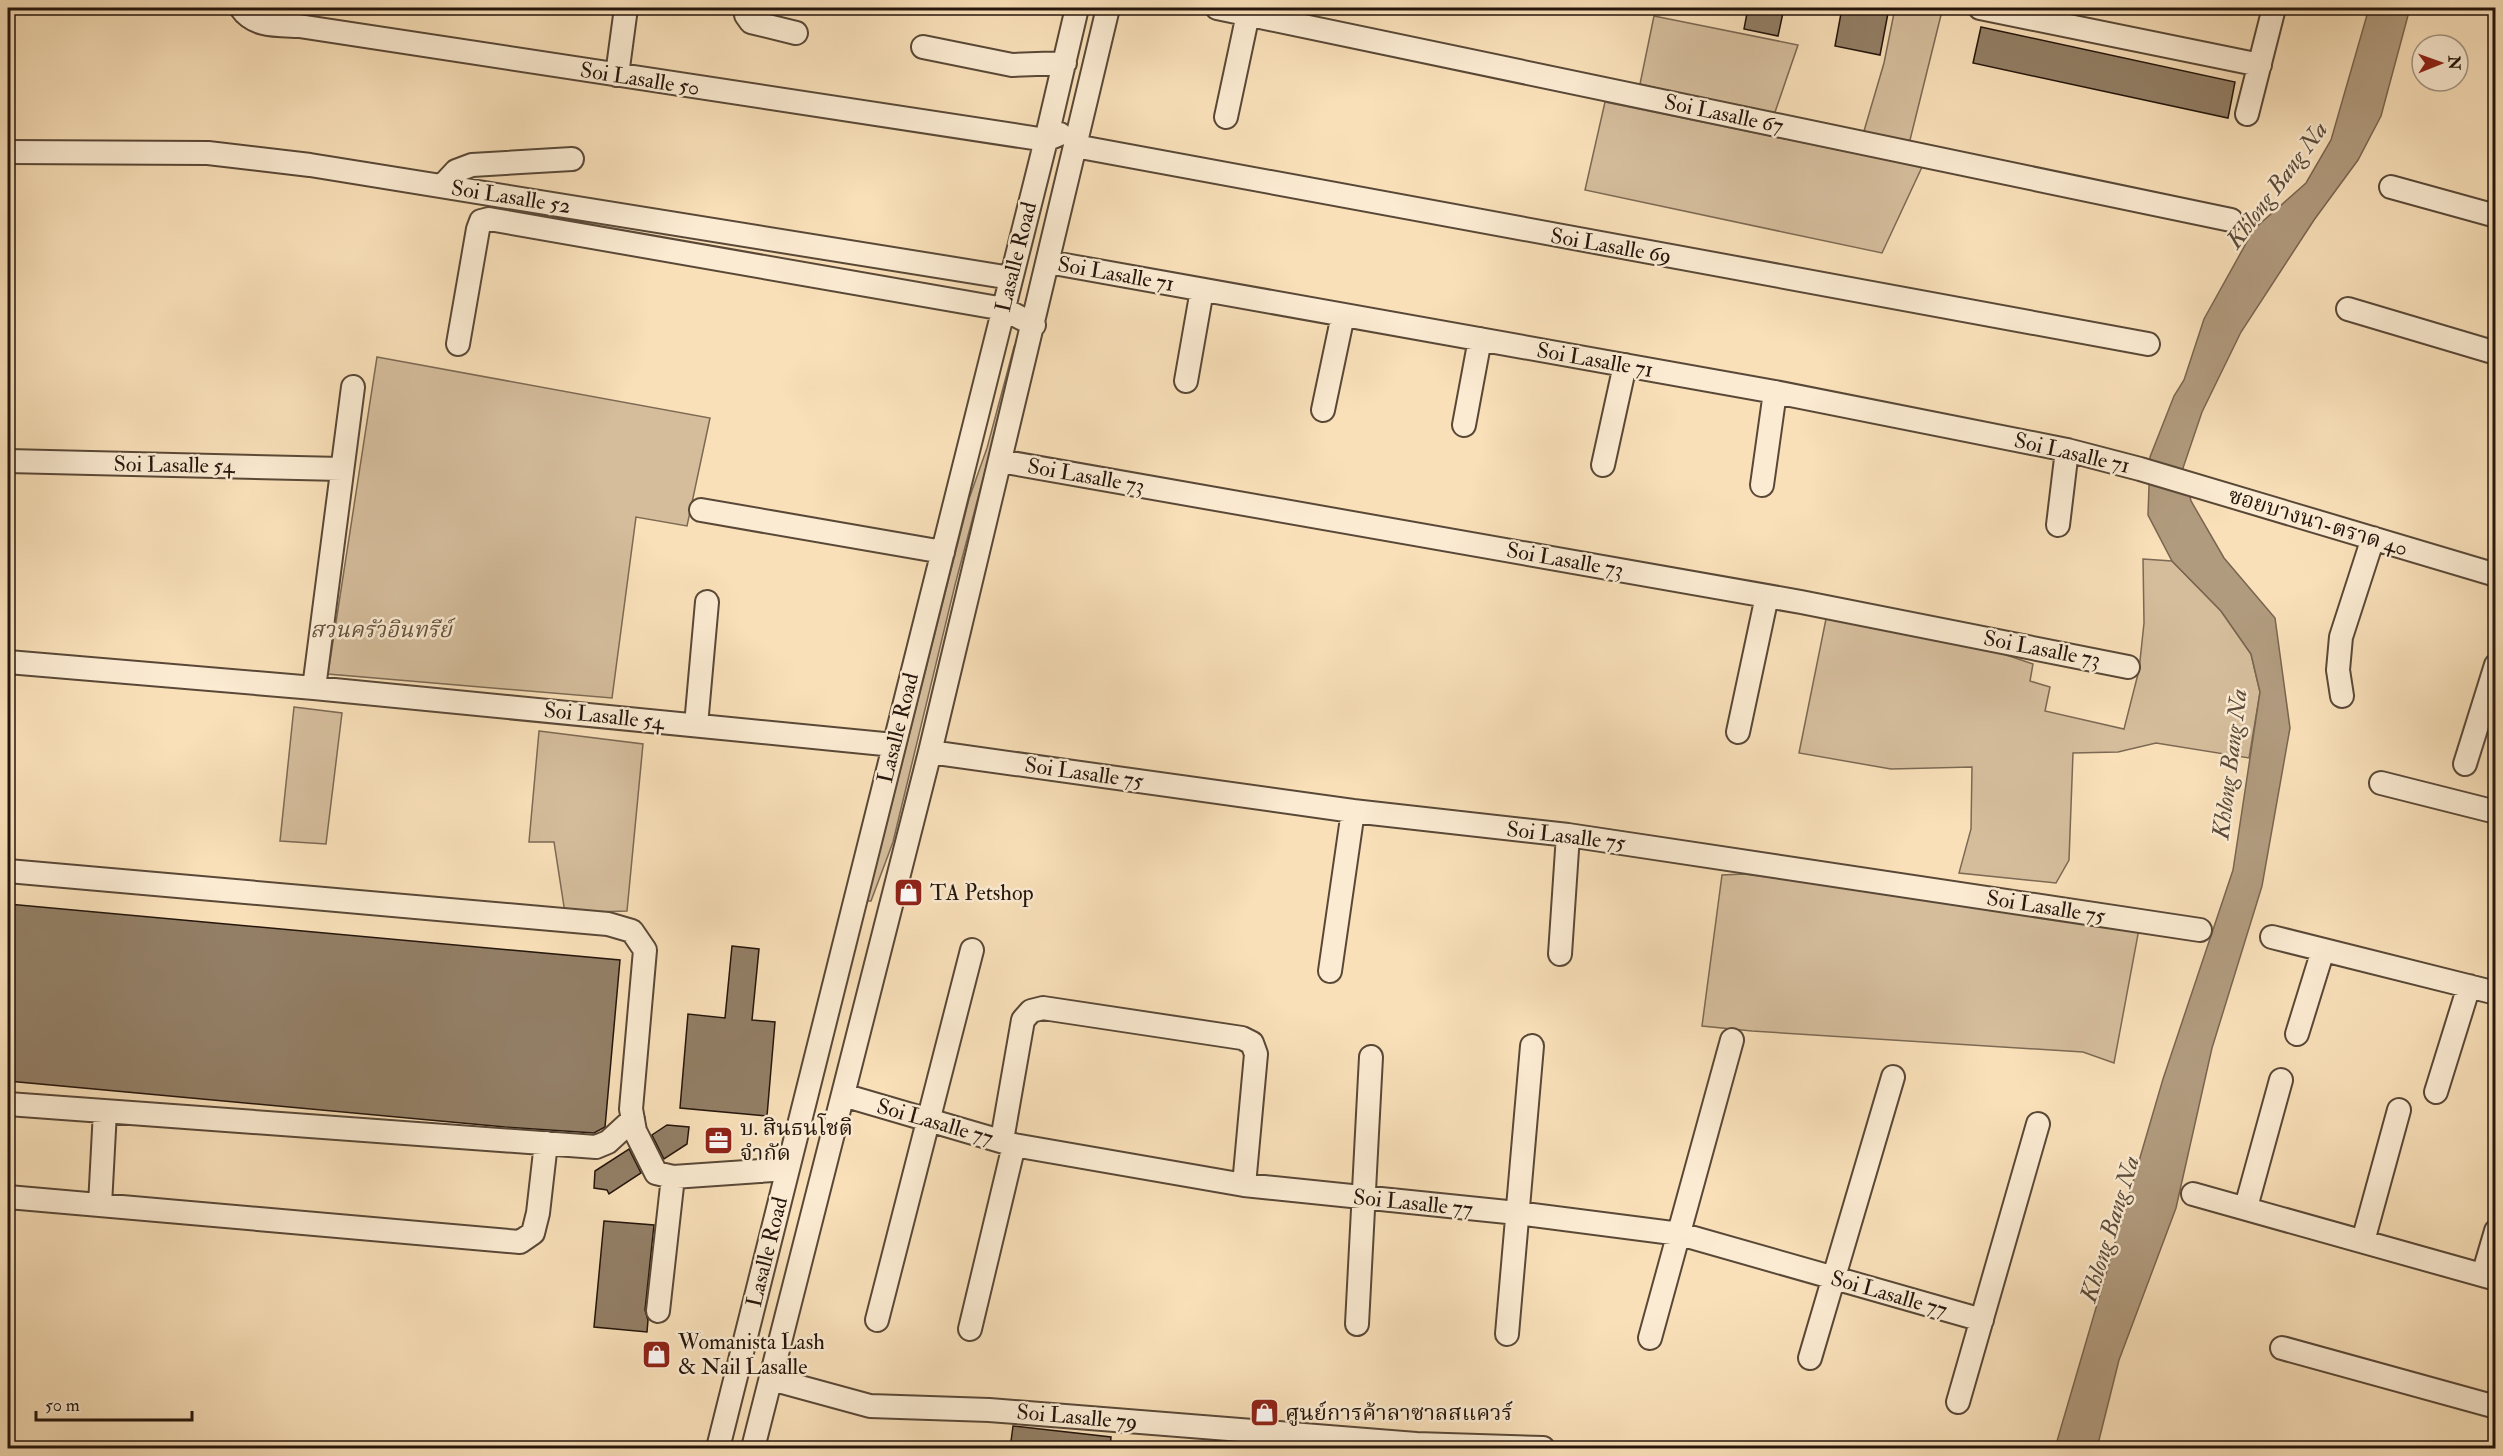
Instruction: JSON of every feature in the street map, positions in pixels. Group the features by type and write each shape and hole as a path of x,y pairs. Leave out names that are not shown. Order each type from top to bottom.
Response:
{"street":[{"name":"Soi Lasalle 50","path":"241,8 254,21 270,25 299,26 1046,140"},
{"path":"617,75 626,8"},
{"path":"745,8 746,15 751,22 796,33"},
{"name":"Lasalle Road","path":"718,1449 1046,140 1077,8"},
{"path":"1046,140 1065,131 1071,124 1096,19 1106,8"},
{"name":"Lasalle Road","path":"753,1449 930,752 1034,325 1106,8"},
{"name":"Soi Lasalle 67","path":"1217,8 2231,220"},
{"path":"1980,8 2260,65"},
{"path":"2247,114 2274,8"},
{"path":"1226,117 1248,14"},
{"path":"923,47 1012,65 1065,63"},
{"name":"Soi Lasalle 69","path":"1075,146 2148,344"},
{"name":"Soi Lasalle 52","path":"8,152 208,153 310,165 442,186 1007,293"},
{"path":"442,186 456,171 472,165 572,159"},
{"path":"458,344 478,229 481,222 489,219 1007,293 1021,285 1026,276 1047,189 1056,168 1062,169 1067,180"},
{"path":"2391,188 2496,216"},
{"name":"Soi Lasalle 71","path":"1048,262 1775,392 2067,450 2140,469"},
{"path":"1186,381 1203,290"},
{"path":"1007,293 1034,325"},
{"path":"2348,309 2496,353"},
{"path":"1323,410 1344,315"},
{"path":"962,475 974,456 993,403 1007,344 1012,337 1018,336 1027,352"},
{"path":"1464,424 1480,339"},
{"path":"1603,465 1625,365"},
{"path":"314,688 353,387"},
{"path":"1762,485 1775,392"},
{"path":"2058,525 2067,450"},
{"name":"Soi Lasalle 54","path":"8,461 341,469"},
{"name":"Soi Lasalle 73","path":"1000,461 1767,596 2128,666"},
{"name":"ซอยบางนา-ตราด 40","path":"2140,469 2496,575"},
{"path":"701,510 943,552"},
{"path":"2342,696 2338,670 2341,638 2373,538"},
{"path":"1738,732 1767,596"},
{"path":"696,725 707,602"},
{"name":"Soi Lasalle 54","path":"8,662 314,688 894,746"},
{"path":"2465,764 2496,665"},
{"name":"Soi Lasalle 75","path":"930,752 1353,811 1568,835 2200,930"},
{"path":"2381,783 2496,812"},
{"path":"1330,970 1353,811"},
{"path":"1560,954 1568,835"},
{"path":"8,871 608,924 632,931 645,950 631,1109 635,1131 656,1173 673,1177 788,1169"},
{"path":"797,1134 794,1151 800,1160 809,1158 816,1145 879,903 897,882"},
{"path":"2272,937 2496,993"},
{"path":"877,1320 930,1121 972,950"},
{"path":"2297,1034 2322,950"},
{"path":"2436,1092 2469,986"},
{"path":"970,1329 1008,1142 1023,1020 1031,1011 1043,1008 1242,1038 1252,1043 1256,1054 1244,1185"},
{"path":"1650,1338 1732,1040"},
{"path":"1507,1334 1532,1046"},
{"path":"1357,1324 1371,1057"},
{"path":"1810,1358 1893,1077"},
{"path":"2246,1207 2281,1080"},
{"name":"Soi Lasalle 77","path":"843,1095 1008,1142 1244,1185 1517,1213 1680,1234 1982,1320"},
{"path":"8,1104 596,1147 608,1142 633,1119"},
{"path":"2363,1240 2399,1110"},
{"path":"100,1205 105,1111"},
{"path":"1958,1402 2038,1124"},
{"path":"8,1197 520,1242 533,1233 538,1213 546,1143"},
{"path":"658,1311 673,1177"},
{"path":"727,1449 741,1416 792,1204 799,1194 806,1195 810,1204 811,1221"},
{"path":"2193,1194 2489,1277 2496,1231"},
{"path":"2282,1348 2496,1407"},
{"name":"Soi Lasalle 79","path":"771,1379 870,1406 989,1410 1418,1446 1543,1449"}],"green space":[{"path":"1895,8 1927,8 1942,11 1909,144 1864,131 1884,63"},
{"path":"1654,16 1798,45 1774,115 1640,84"},
{"path":"1605,102 1922,167 1882,253 1585,190"},
{"path":"1014,347 1017,350 955,585 893,842 871,901 867,901 969,499 987,448"},
{"name":"สวนครัวอินทรีย์","path":"377,357 710,418 687,526 636,517 612,698 328,674"},
{"path":"2143,559 2172,561 2221,611 2251,654 2260,692 2249,758 2156,743 2118,752 2073,753 2069,860 2056,883 1959,873 1971,829 1972,767 1891,769 1799,753 1827,614 1962,640 2033,664 2030,681 2050,687 2045,711 2124,729 2139,670 2144,623"},
{"path":"294,707 342,713 326,844 280,841"},
{"path":"539,731 643,744 627,911 565,913 554,842 529,842"},
{"path":"1744,874 1944,900 2139,929 2114,1063 2083,1052 1702,1026 1722,875"}],"shaded area":[{"path":"2369,8 2410,8 2381,116 2358,160 2314,220 2241,332 2202,412 2183,468 2191,501 2224,558 2275,618 2290,728 2262,886 2212,1048 2176,1208 2119,1360 2097,1448 2055,1448 2163,1079 2233,870 2260,692 2251,654 2221,611 2172,561 2148,515 2150,457 2174,396 2184,380 2204,319 2254,229 2306,183 2331,140"}],"building":[{"path":"1748,8 1784,8 1778,36 1744,29"},
{"path":"1842,8 1889,8 1880,55 1835,46"},
{"path":"1981,27 2235,82 2228,118 1973,63"},
{"path":"8,904 620,960 605,1127 594,1133 505,1127 8,1081"},
{"path":"732,946 759,949 752,1020 775,1022 767,1116 680,1108 688,1014 725,1018"},
{"path":"667,1125 689,1127 687,1144 664,1159 652,1135"},
{"path":"629,1149 641,1173 609,1194 607,1190 594,1188 595,1171"},
{"path":"604,1221 654,1225 645,1310 648,1320 647,1332 594,1327"},
{"path":"1013,1426 1111,1437 1110,1449 1010,1449"}],"place":[{"name":"TA Petshop","path":"909,893"},
{"name":"บ. สินธนโชติ จำกัด","path":"719,1141"},
{"name":"Womanista Lash & Nail Lasalle","path":"657,1355"},
{"name":"ศูนย์การค้าลาซาลสแควร์","path":"1264,1413"}],"water label":[{"name":"Khlong Bang Na","path":"2277,185"},
{"name":"Khlong Bang Na","path":"2230,764"},
{"name":"Khlong Bang Na","path":"2110,1229"}]}
